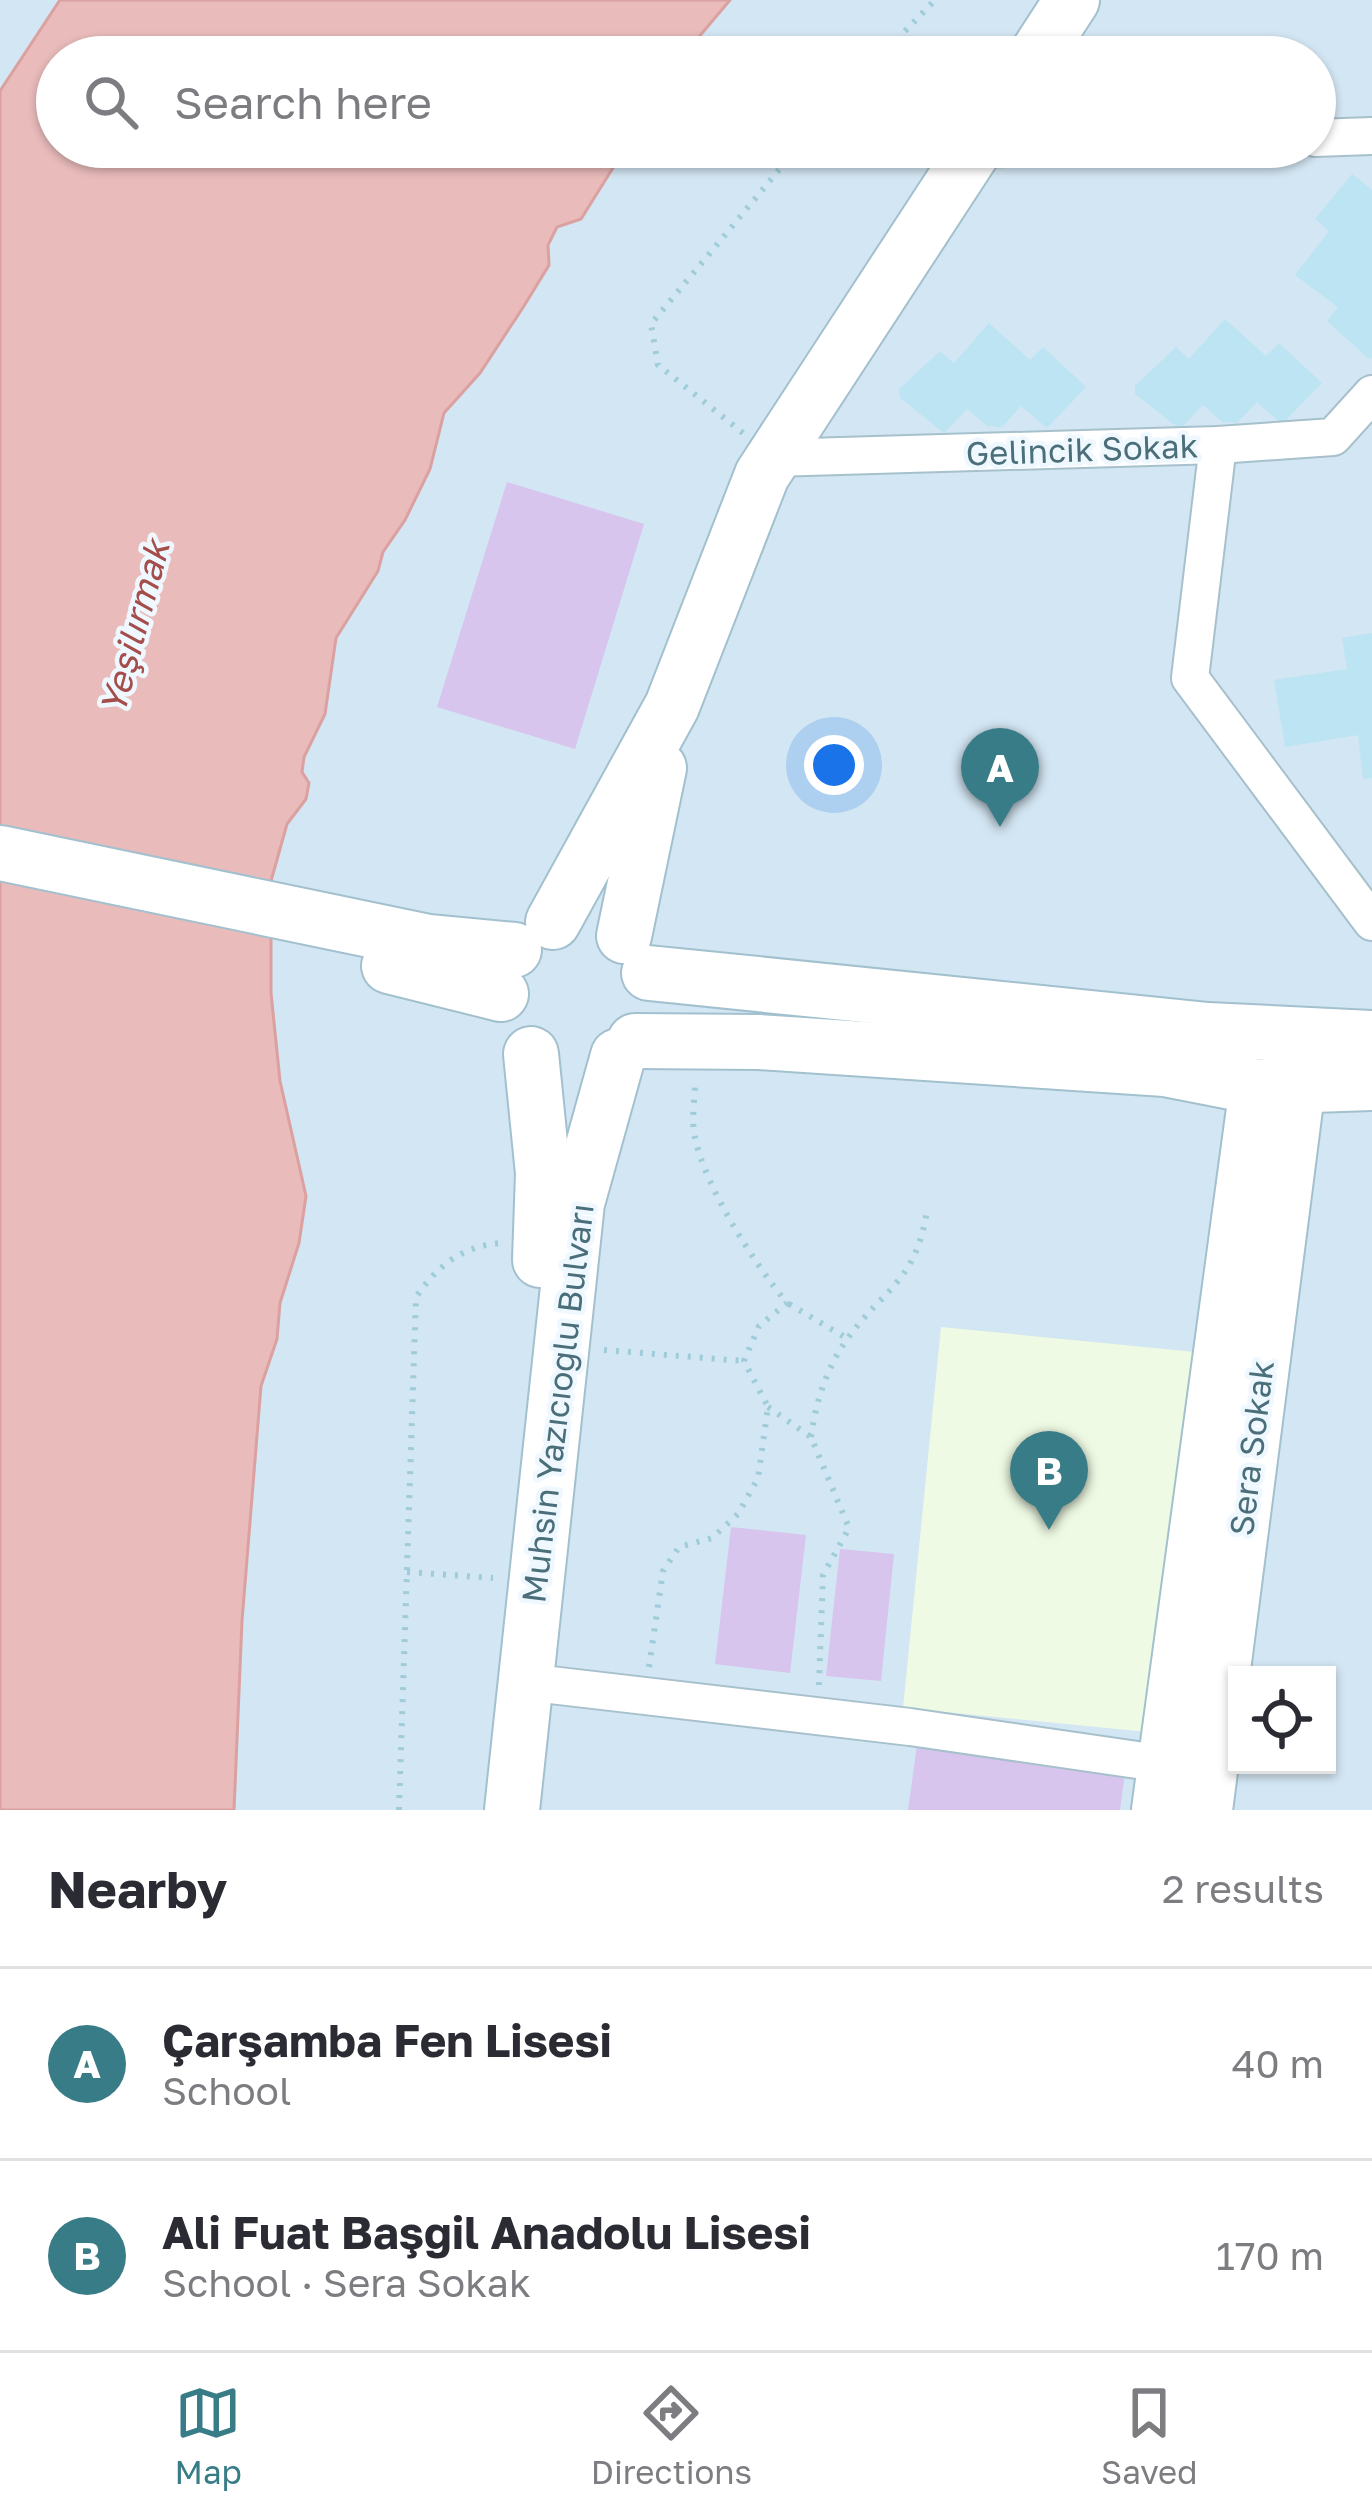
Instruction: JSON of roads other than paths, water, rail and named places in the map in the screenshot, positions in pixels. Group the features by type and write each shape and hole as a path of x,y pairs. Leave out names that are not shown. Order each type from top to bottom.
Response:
{"main road":[{"path":"1049,36 1072,0"},
{"path":"672,706 637,955 652,997 646,1021 626,1048 597,1066 551,1065 531,1054 505,1017 523,956 672,706 762,476 963,168"},
{"path":"0,853 423,957"},
{"path":"0,882 423,957 523,956 577,919 601,922 637,955 1208,1030 1372,1038"},
{"path":"626,1048 695,1041 759,1042 1165,1070 1277,1086 1372,1083"},
{"name":"Muhsin Yazıcıoğlu Bulvarı","path":"512,1810 577,1203 626,1048"},
{"name":"Muhsin Yazıcıoğlu Bulvarı","path":"525,1682 543,1172 531,1054"},
{"name":"Sera Sokak","path":"1162,1787 1277,1086"},
{"name":"Sera Sokak","path":"1205,1810 1277,1086"}],"street":[{"path":"1336,137 1372,136"},
{"name":"Gelincik Sokak","path":"773,458 1217,445 1333,437 1372,394"},
{"path":"1217,445 1190,678 1372,922"},
{"path":"525,1682 818,1715 1162,1787"}],"water":[{"path":"60,0 730,0 700,36 36,36"},
{"name":"Yeşilırmak","path":"36,36 36,168 613,168 581,219 557,227 548,245 549,265 480,373 444,413 430,469 383,552 378,571 336,638 325,714 304,757 302,772 309,783 306,799 287,824 271,881 271,993 280,1081 306,1196 299,1243 280,1303 277,1339 261,1386 242,1621 234,1810 0,1810 0,91"}],"place":[{"name":"Çarşamba Fen Lisesi","path":"1000,827"},
{"name":"Ali Fuat Başgil Anadolu Lisesi","path":"1049,1530"}]}
